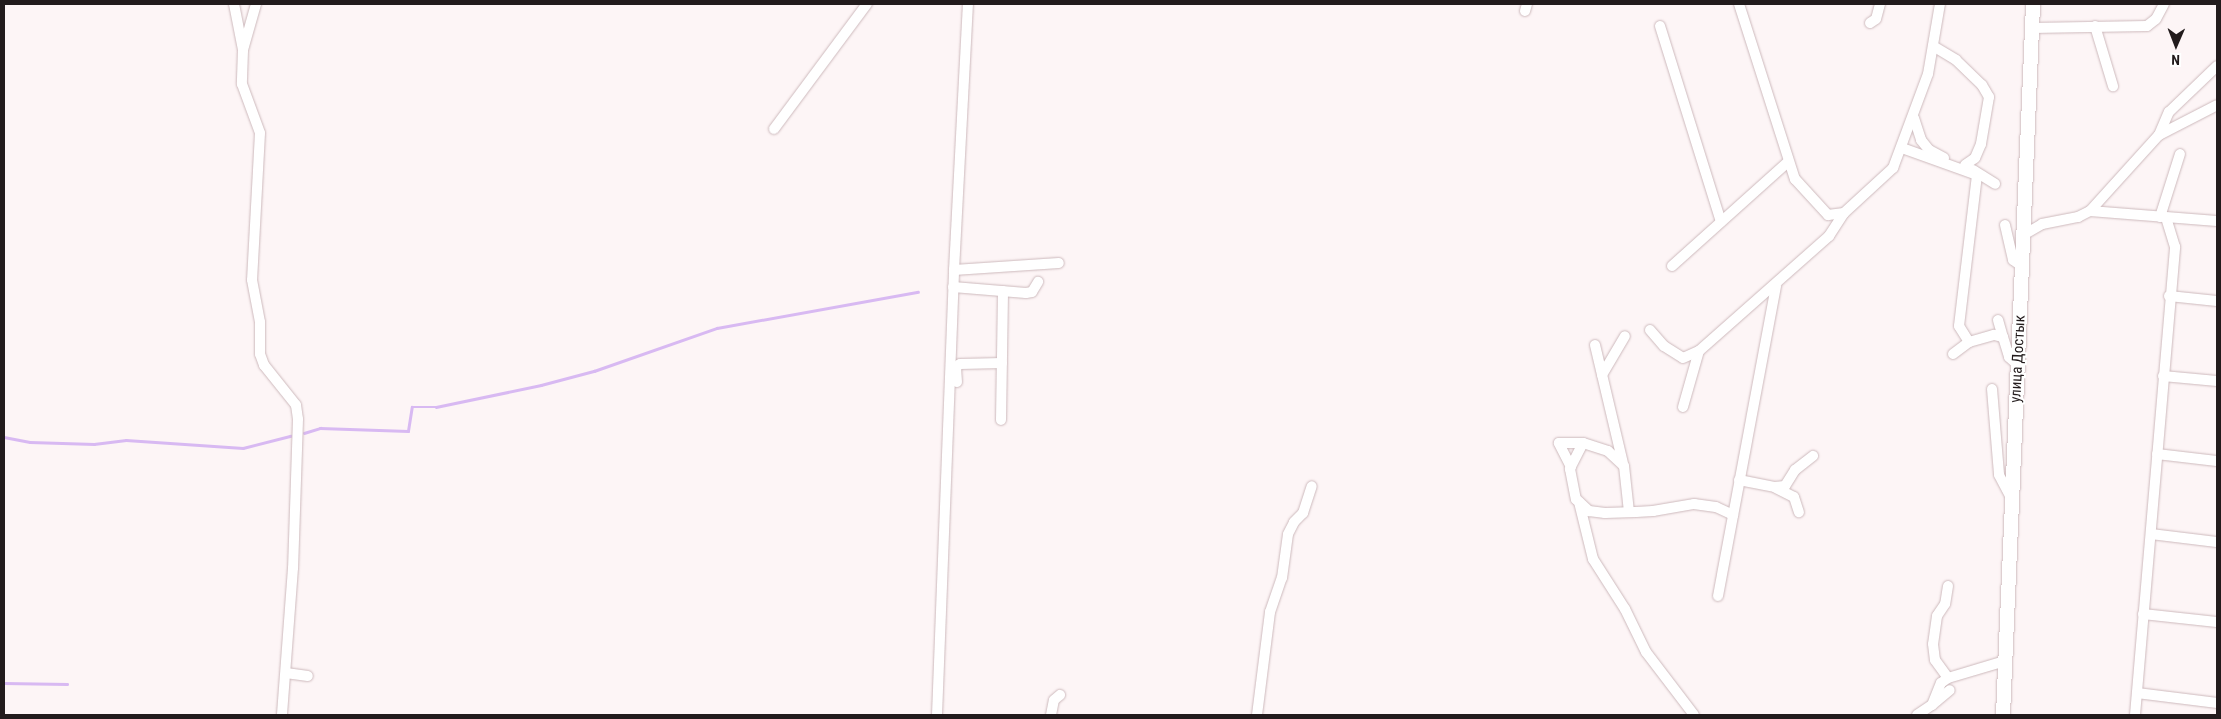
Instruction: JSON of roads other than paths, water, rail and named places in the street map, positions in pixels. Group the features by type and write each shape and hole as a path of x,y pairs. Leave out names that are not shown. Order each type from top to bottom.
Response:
{"main road":[{"name":"улица Достык","path":"2003,715 2033,4"}],"street":[{"path":"234,4 243,50 242,84 260,133 252,280 260,322 260,354 264,365 296,405 298,419 286,673 282,715"},
{"path":"243,50 256,4"},
{"path":"774,129 867,4"},
{"path":"937,715 953,369 953,287 968,4"},
{"path":"1739,4 1795,179 1828,216 1844,213"},
{"path":"1870,23 1876,19 1880,4"},
{"path":"1684,358 1699,351 1776,285 1833,233 1844,213 1893,168 1914,118 1928,74 1940,4"},
{"path":"2032,28 2147,26 2156,19 2164,4"},
{"path":"1660,26 1720,222"},
{"path":"2095,26 2112,86"},
{"path":"1933,46 1956,60 1982,85 1989,97 1982,144 1975,158 1965,165"},
{"path":"2024,234 2042,224 2078,217 2090,211 2159,135 2169,112 2217,66"},
{"path":"2159,135 2217,104"},
{"path":"1914,118 1921,140 1929,150 1965,165 1977,175"},
{"path":"1902,148 1977,175 1995,184"},
{"path":"2135,715 2169,296 2175,247 2163,217 2180,154"},
{"path":"1672,266 1788,162"},
{"path":"1969,342 1959,326 1959,315 1977,175"},
{"path":"2090,211 2217,220"},
{"path":"2005,225 2013,260 2023,267"},
{"path":"954,270 1060,263"},
{"path":"953,287 1032,292 1038,282"},
{"path":"1718,596 1776,285"},
{"path":"1001,420 1003,291"},
{"path":"2169,296 2217,301"},
{"path":"1998,320 2012,362 2018,365"},
{"path":"1650,330 1664,346 1697,365"},
{"path":"1953,354 1969,342 1994,335 2003,337"},
{"path":"1602,375 1625,336"},
{"path":"1595,345 1624,466 1629,512"},
{"path":"1683,407 1697,365 1699,351"},
{"path":"953,369 974,361 1002,363"},
{"path":"953,369 957,382"},
{"path":"2163,376 2217,382"},
{"path":"1992,389 1999,475 2012,499"},
{"path":"1624,466 1608,451 1584,443 1559,443 1571,467 1571,481 1593,559 1625,609 1646,652 1694,715"},
{"path":"1571,467 1584,443"},
{"path":"2157,454 2217,461"},
{"path":"1780,486 1795,470 1813,456"},
{"path":"1739,480 1780,486 1794,497 1799,512"},
{"path":"1257,715 1270,612 1282,578 1288,534 1294,522 1303,513 1312,486"},
{"path":"1578,502 1596,513 1629,512 1694,504 1716,507 1733,515"},
{"path":"2150,534 2217,542"},
{"path":"1948,586 1944,604 1937,616 1933,644 1935,660 1948,678"},
{"path":"2143,614 2217,622"},
{"path":"1932,705 1941,683 1948,678 2005,660"},
{"path":"286,673 308,676"},
{"path":"1917,715 1950,690"},
{"path":"2137,693 2217,703"},
{"path":"1051,715 1054,700 1060,695"}],"waterway":[{"path":"304,433 320,428 408,431 412,407 436,407 541,385 594,371 717,328 918,292"},
{"path":"4,437 30,442 94,444 126,440 243,448 290,436"},
{"path":"4,683 67,684"}]}
